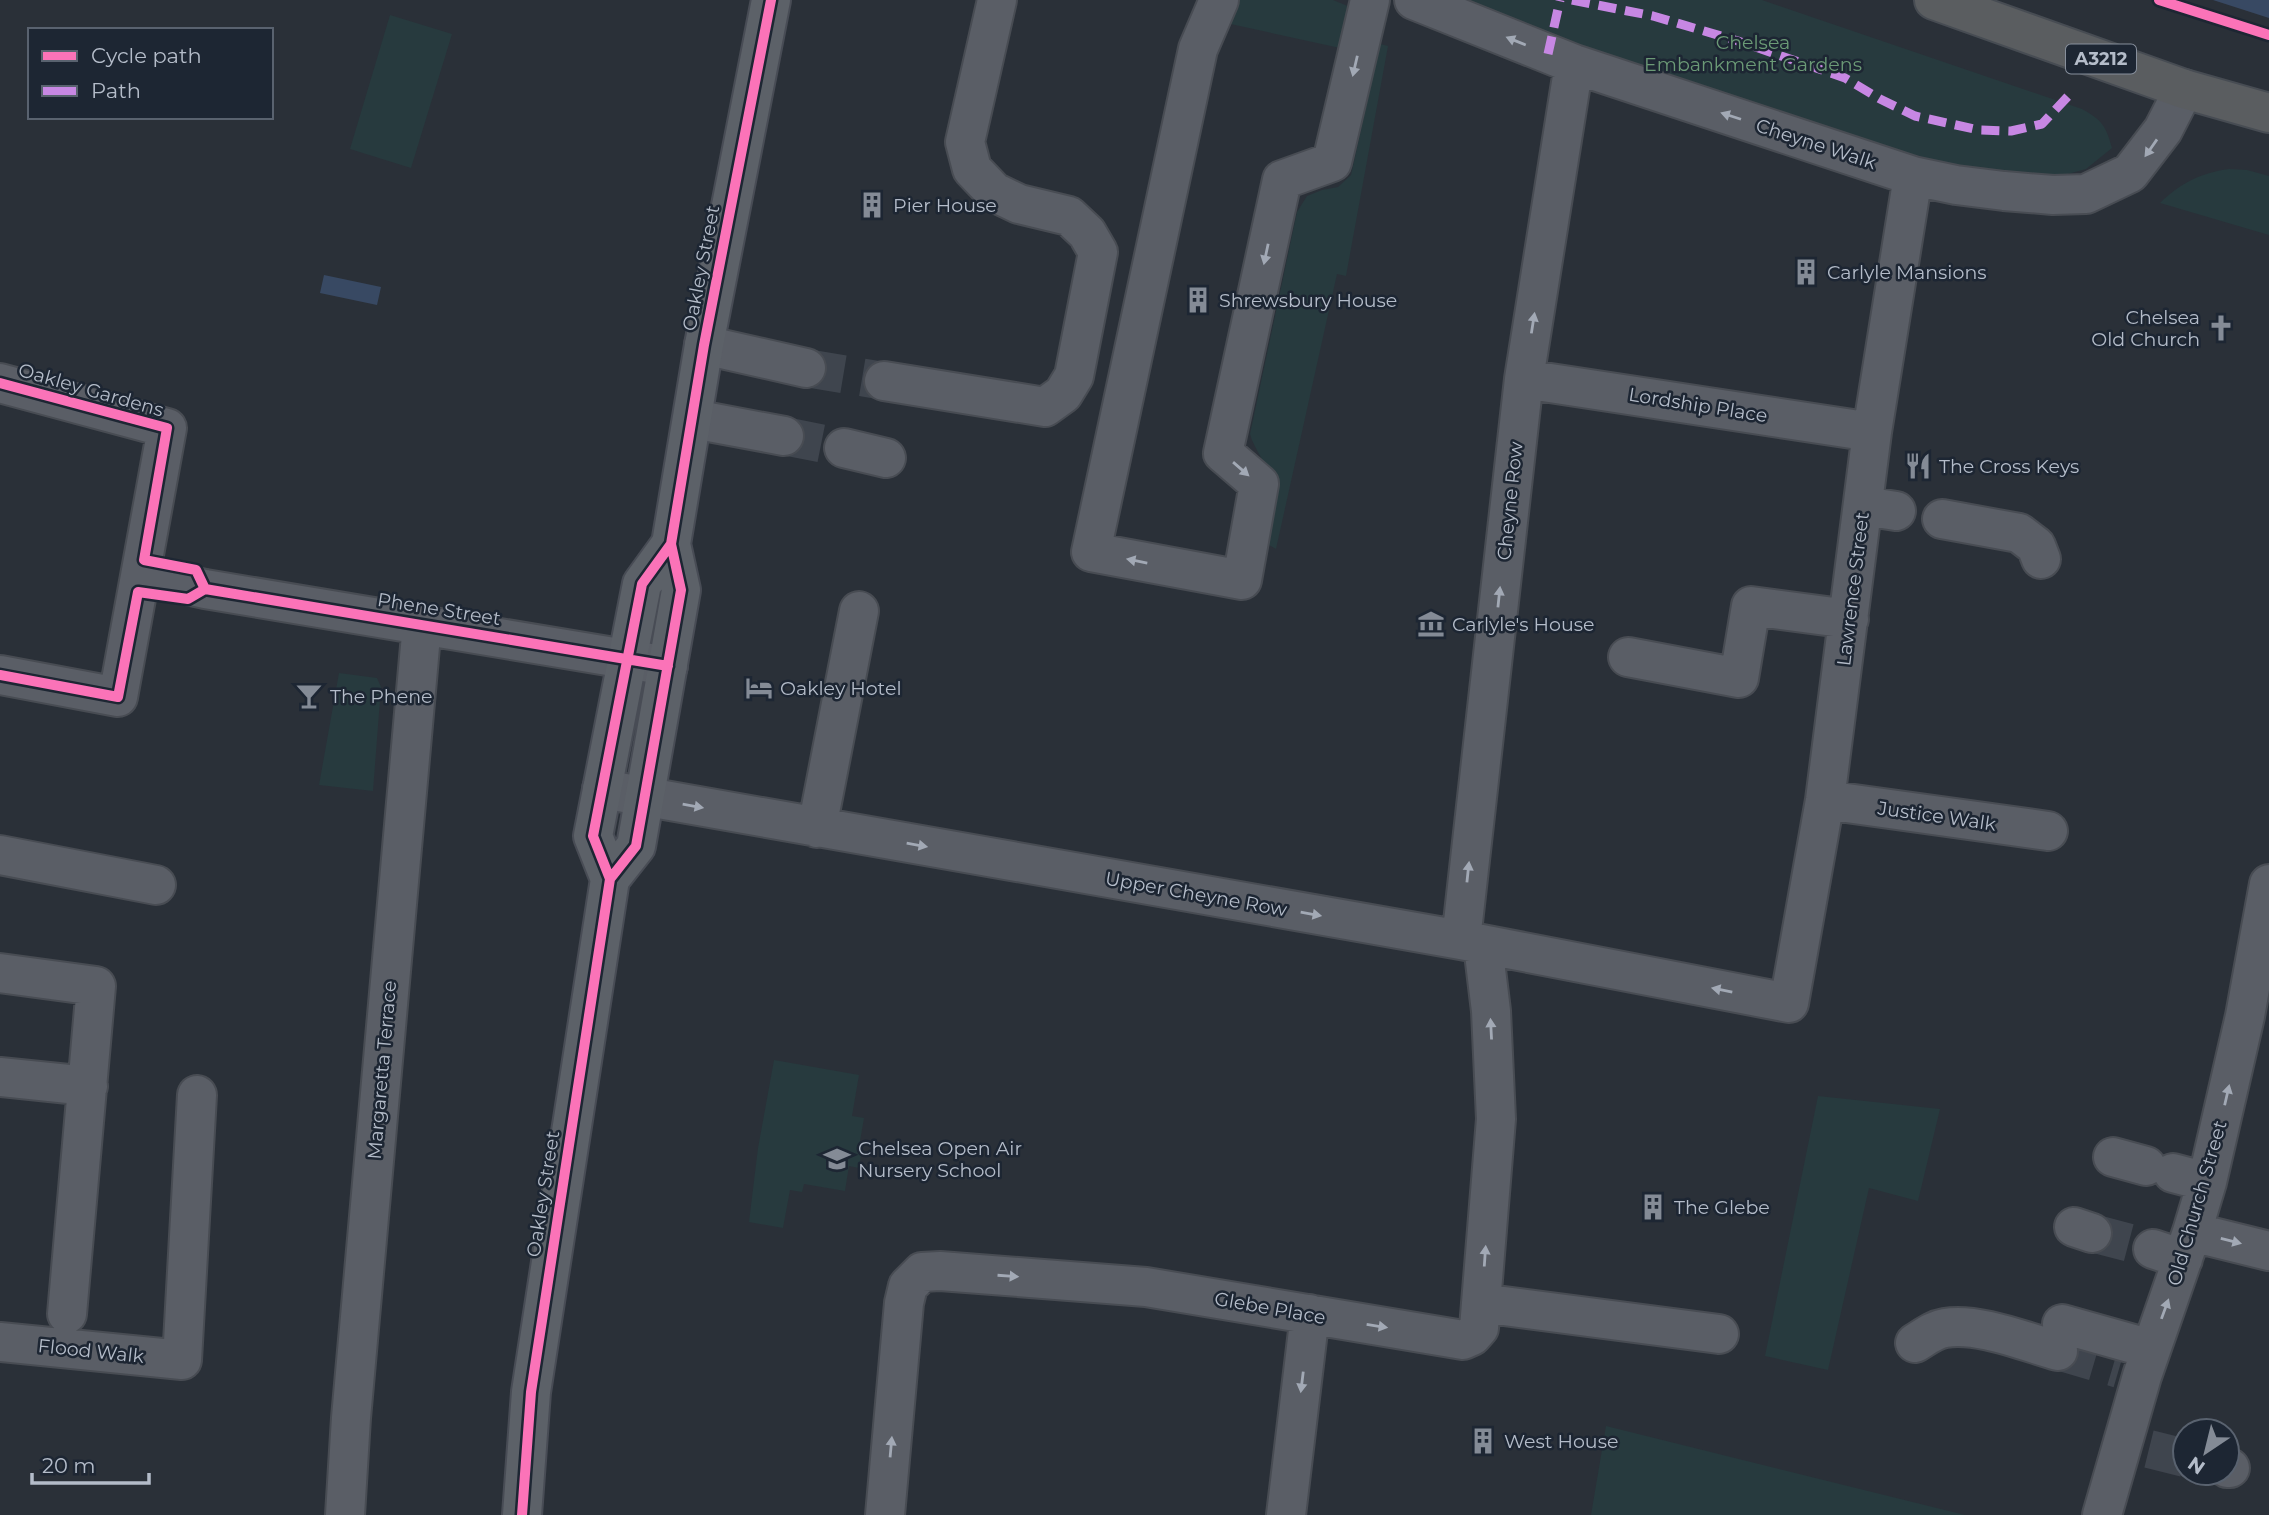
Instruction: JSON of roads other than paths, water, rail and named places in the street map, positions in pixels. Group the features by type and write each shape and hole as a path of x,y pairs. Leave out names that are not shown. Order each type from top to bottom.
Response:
{"highway":[{"name":"A3212","path":"1934,0 2184,89 2269,113"}],"main road":[{"name":"Oakley Street","path":"522,1515 531,1392 610,879 636,846 645,797 681,590 671,544 704,345 771,0"},
{"name":"Oakley Street","path":"610,879 593,836 642,584 671,544"}],"street":[{"path":"884,381 1045,407 1063,394 1074,376 1098,252 1087,233 1069,216 1019,204 993,192 972,169 965,142 997,0"},
{"path":"1219,0 1198,49 1091,552 1242,580 1259,484 1223,453 1282,180 1332,162 1370,0"},
{"name":"Cheyne Walk","path":"1414,0 1574,64 1913,176 1956,186 2053,195 2087,194 2130,173 2163,130 2184,89"},
{"name":"Cheyne Row","path":"1472,943 1524,379 1574,64"},
{"name":"Lawrence Street","path":"1789,1003 1825,800 1849,619 1880,508 1872,432 1913,176"},
{"path":"704,345 806,368"},
{"name":"Lordship Place","path":"1524,379 1872,432"},
{"name":"Oakley Gardens","path":"0,383 167,428 118,697 0,675"},
{"path":"693,419 784,436"},
{"path":"844,448 886,458"},
{"path":"1942,519 2019,533 2036,546 2042,559"},
{"name":"Phene Street","path":"141,575 205,589 668,666"},
{"path":"1628,657 1739,678 1751,606 1849,619"},
{"path":"817,828 859,611"},
{"name":"Margaretta Terrace","path":"345,1515 351,1418 422,624"},
{"name":"Upper Cheyne Row","path":"602,789 1472,943 1789,1003"},
{"name":"Justice Walk","path":"1825,800 2048,831"},
{"path":"0,855 156,885"},
{"name":"Old Church Street","path":"2102,1515 2136,1446 2137,1365 2176,1247 2160,1170 2257,1019 2269,884"},
{"name":"Glebe Place","path":"885,1515 904,1303 908,1286 922,1272 940,1271 1146,1287 1464,1340 1472,1336 1479,1328 1496,1119 1491,1011 1472,943"},
{"path":"0,973 96,986 67,1314"},
{"path":"0,1077 88,1086"},
{"name":"Flood Walk","path":"0,1342 182,1360 197,1096"},
{"path":"2176,1247 2269,1251"},
{"path":"1481,1303 1719,1334"},
{"path":"1286,1515 1310,1314"},
{"path":"1915,1343 1930,1332 1944,1328 1973,1328 2060,1337 2137,1365"}],"water":[{"path":"2213,0 2269,0 2269,18"},
{"path":"324,275 381,287 377,305 320,293"}],"tunnel":[{"path":"806,368 884,381"},
{"path":"784,436 844,448"},
{"path":"2092,1233 2153,1249"},
{"path":"2058,1351 2119,1369"},
{"path":"2149,1449 2171,1454"}],"place":[{"name":"Pier House","path":"872,205"},
{"name":"Carlyle Mansions","path":"1806,272"},
{"name":"Shrewsbury House","path":"1198,300"},
{"name":"Chelsea Old Church","path":"2221,328"},
{"name":"The Cross Keys","path":"1918,466"},
{"name":"Carlyle's House","path":"1431,624"},
{"name":"Oakley Hotel","path":"759,688"},
{"name":"The Phene","path":"309,696"},
{"name":"Chelsea Open Air Nursery School","path":"837,1159"},
{"name":"The Glebe","path":"1653,1207"},
{"name":"West House","path":"1483,1441"}],"park label":[{"name":"Chelsea Embankment Gardens","path":"1753,53"}]}
